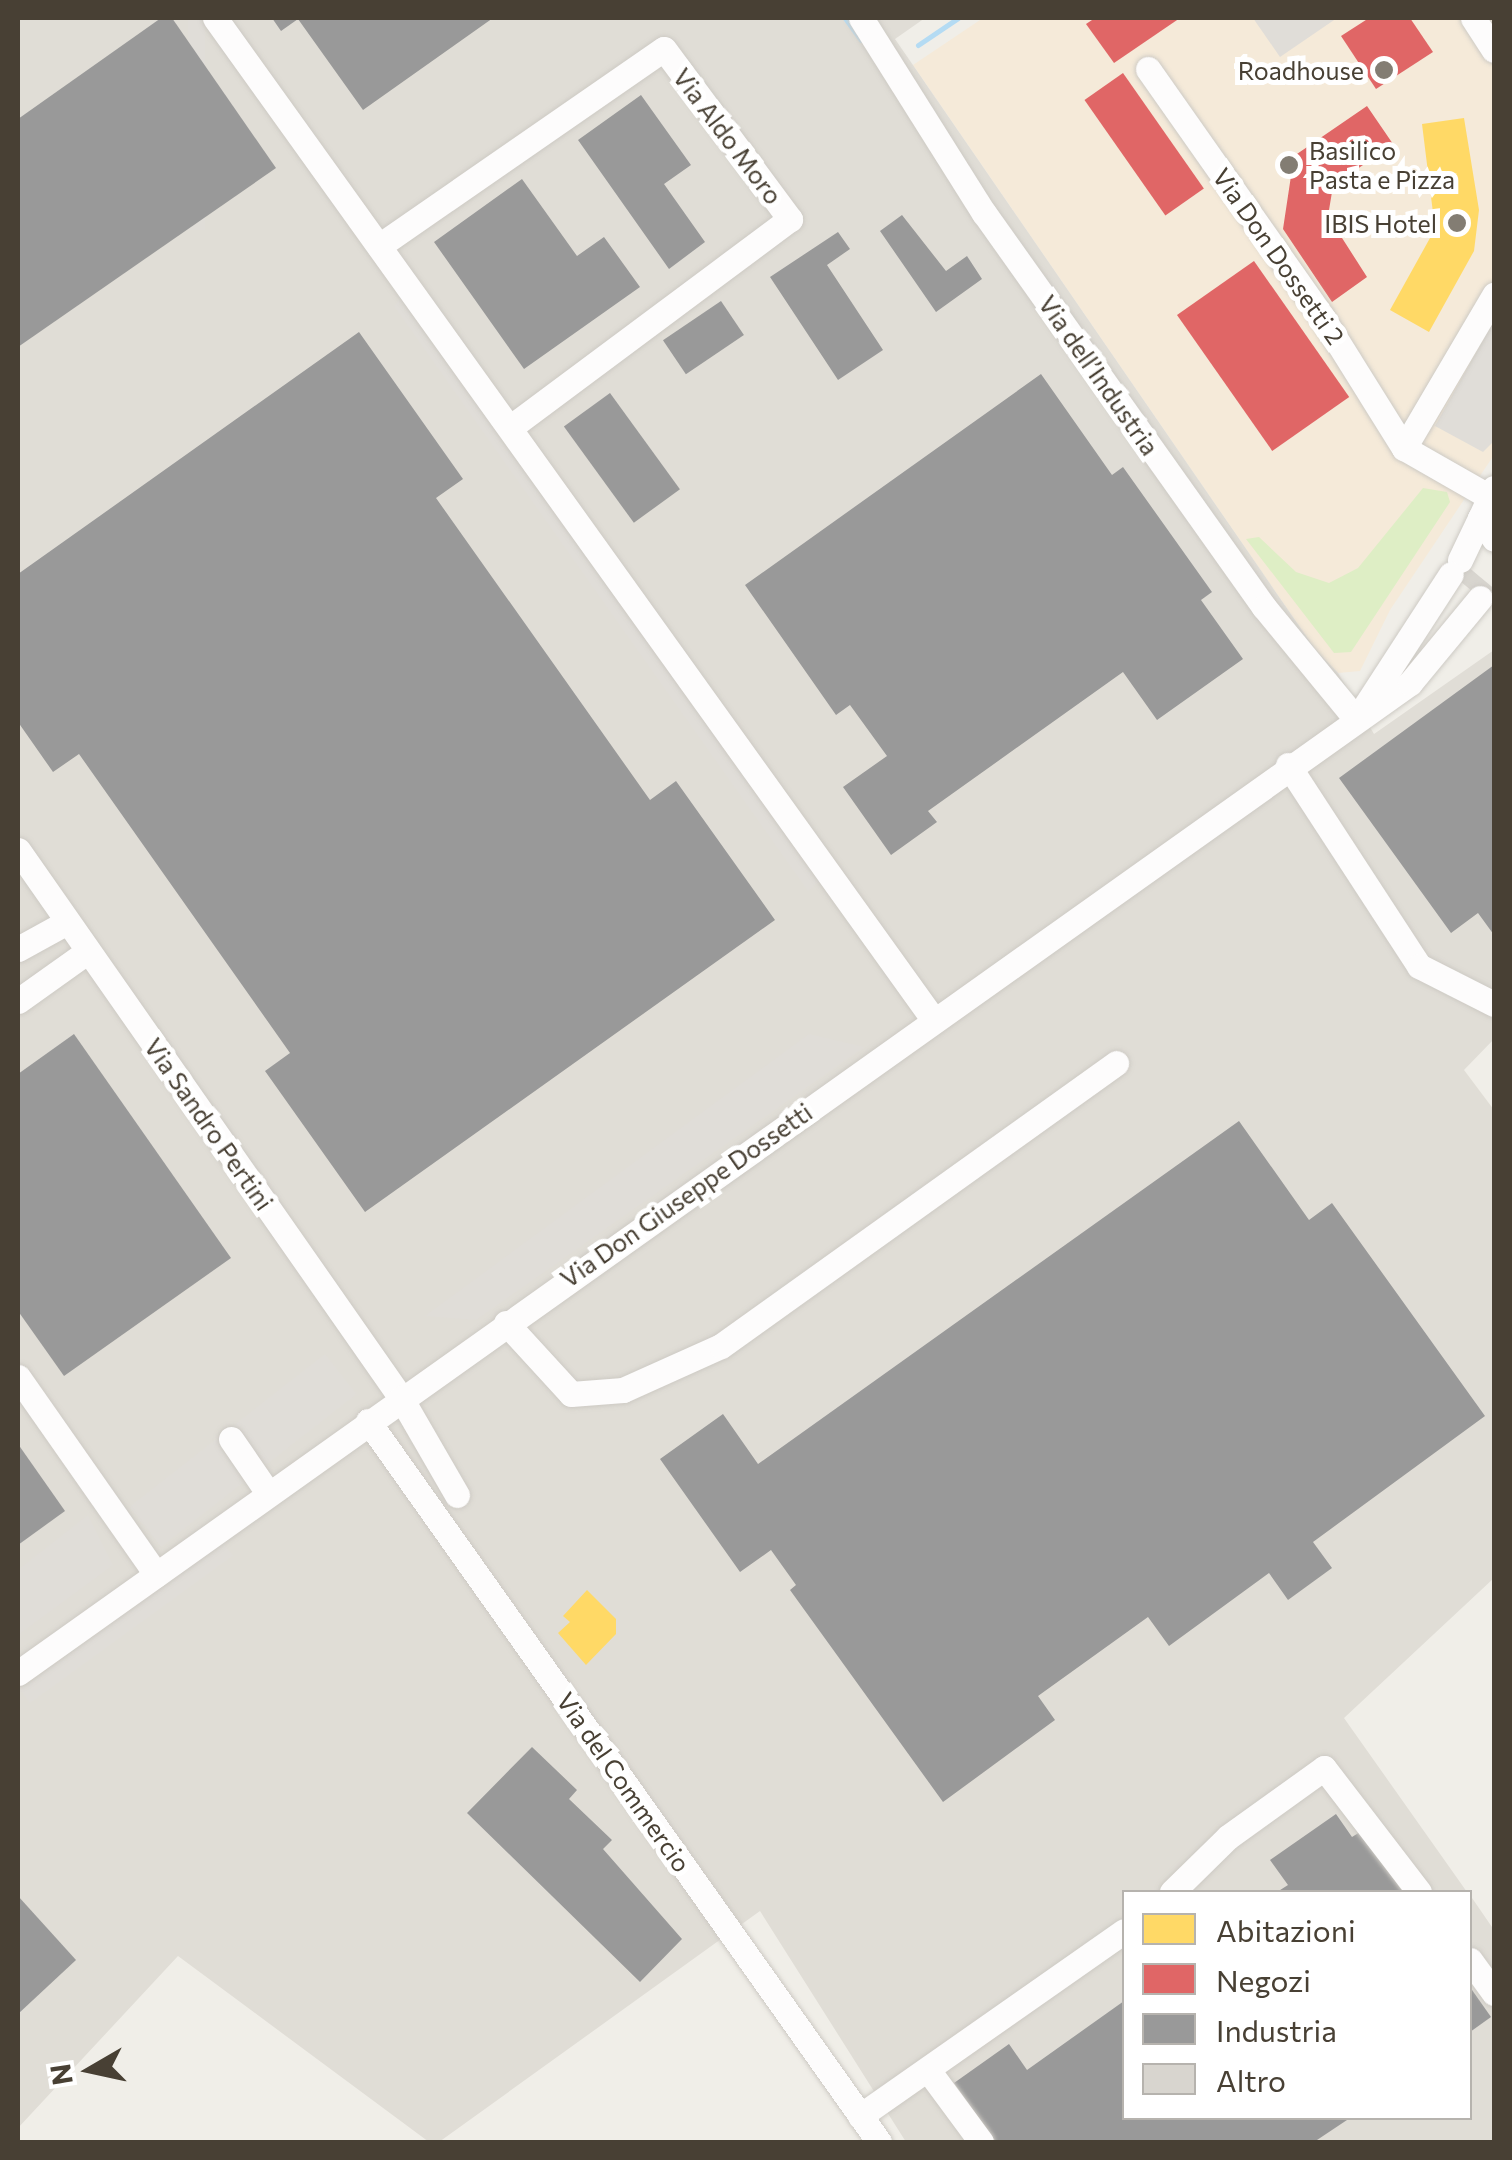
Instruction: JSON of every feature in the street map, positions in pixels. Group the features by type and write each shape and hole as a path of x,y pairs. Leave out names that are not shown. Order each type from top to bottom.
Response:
{"street":[{"path":"216,18 933,1019"},
{"name":"Via dell’Industria","path":"861,18 984,213 1264,607 1356,719"},
{"path":"1474,18 1494,50"},
{"name":"Via Aldo Moro","path":"379,246 664,49 790,219 510,428"},
{"name":"Via Don Dossetti 2","path":"1148,69 1349,358 1404,448 1489,510"},
{"path":"1404,448 1494,295"},
{"name":"Via Don Giuseppe Dossetti","path":"1356,719 1489,510"},
{"name":"Via Don Giuseppe Dossetti","path":"18,1673 506,1322 1410,683 1488,587"},
{"path":"1288,766 1419,966 1494,1004"},
{"name":"Via Sandro Pertini","path":"18,850 401,1398 457,1495"},
{"path":"18,949 68,922"},
{"path":"18,1001 88,951"},
{"path":"506,1322 571,1394 623,1390 721,1346 1116,1063"},
{"path":"18,1377 156,1574"},
{"name":"Via del Commercio","path":"368,1421 879,2142"},
{"path":"231,1439 268,1493"},
{"path":"1174,1890 1228,1837 1324,1768 1416,1890"},
{"path":"860,2116 1122,1932"},
{"path":"1472,1963 1494,1993"},
{"path":"928,2070 982,2142"}],"shaded area":[{"path":"18,18 925,18 895,39 1315,649 1338,673 1374,734 1494,650 1494,1039 1464,1070 1494,1110 1494,1578 1344,1718 1466,1890 1122,1890 1122,2120 1472,2120 1472,1898 1494,1930 1494,2142 906,2142 760,1911 439,2142 429,2142 178,1956 18,2128"},
{"path":"188,18 205,18 205,230 188,230"},
{"path":"983,18 1494,18 1494,455 1390,610 1360,671 1338,673 1315,649 913,65"},
{"path":"1253,18 1337,18 1280,57"},
{"path":"403,298 820,881 808,891 394,306"},
{"path":"1494,321 1494,441 1483,452 1435,426"},
{"path":"809,1034 864,1047 476,1320 425,1316"},
{"path":"325,1354 356,1394 161,1547 130,1507"},
{"path":"88,1515 113,1565 18,1635 18,1570"},
{"path":"223,1542 233,1556 30,1703 20,1690"}],"green space":[{"path":"1423,488 1447,492 1450,502 1351,652 1334,653 1246,539 1259,537 1296,572 1329,583 1358,568"}],"building: Abitazioni":[{"name":"IBIS Hotel","path":"1464,118 1479,210 1474,251 1429,332 1390,310 1435,229 1422,124"},
{"path":"587,1590 616,1619 616,1634 586,1665 558,1633 570,1622 563,1616"}],"building: Negozi":[{"path":"1095,18 1180,18 1114,63 1086,24"},
{"name":"Roadhouse","path":"1369,18 1410,18 1433,52 1376,89 1341,36"},
{"path":"1123,73 1204,189 1165,215 1084,100"},
{"path":"1367,106 1393,144 1333,186 1328,216 1367,277 1332,302 1283,229 1294,156"},
{"path":"1254,261 1349,397 1272,451 1177,315"}],"building: Industria":[{"path":"161,18 172,18 276,168 18,347 18,119"},
{"path":"272,18 493,18 363,110 298,19 281,31"},
{"path":"641,95 691,165 664,184 705,242 669,269 578,140"},
{"path":"522,179 577,256 604,237 640,287 524,369 434,242"},
{"path":"902,215 946,271 967,256 982,279 936,312 880,231"},
{"path":"838,232 850,249 827,265 883,350 838,380 770,277"},
{"path":"721,301 744,335 686,374 663,340"},
{"path":"359,332 463,479 436,498 650,800 676,781 775,920 365,1212 265,1071 290,1053 79,754 53,772 18,722 18,574"},
{"path":"1041,374 1112,475 1123,467 1212,592 1201,600 1243,659 1157,720 1123,672 928,811 937,822 891,855 843,787 887,756 850,705 836,715 745,585"},
{"path":"610,393 680,489 634,523 564,427"},
{"path":"1494,665 1494,935 1478,913 1451,933 1339,778"},
{"path":"74,1034 231,1258 64,1376 18,1311 18,1074"},
{"path":"1239,1121 1309,1220 1332,1203 1485,1416 1313,1542 1332,1568 1288,1600 1269,1573 1169,1646 1148,1617 1038,1696 1055,1720 943,1802 790,1590 796,1585 771,1550 740,1572 660,1459 723,1414 758,1464"},
{"path":"18,1444 65,1511 18,1545"},
{"path":"532,1747 577,1790 569,1799 612,1840 603,1849 682,1939 640,1982 467,1813"},
{"path":"1336,1814 1352,1837 1360,1832 1402,1890 1280,1890 1288,1885 1270,1860"},
{"path":"18,1896 76,1960 18,2014"},
{"path":"1472,1990 1491,2017 1472,2031"},
{"path":"1122,2002 1122,2120 1347,2120 1314,2142 996,2142 954,2083 1009,2044 1027,2070"}],"building: Altro":[{"path":"1454,555 1494,588 1484,601 1444,567"}],"waterway":[{"path":"845,18 861,40"},
{"path":"918,45 958,18"}],"place":[{"name":"Roadhouse","path":"1384,70"},
{"name":"Basilico Pasta e Pizza","path":"1289,165"},
{"name":"IBIS Hotel","path":"1457,223"}]}
